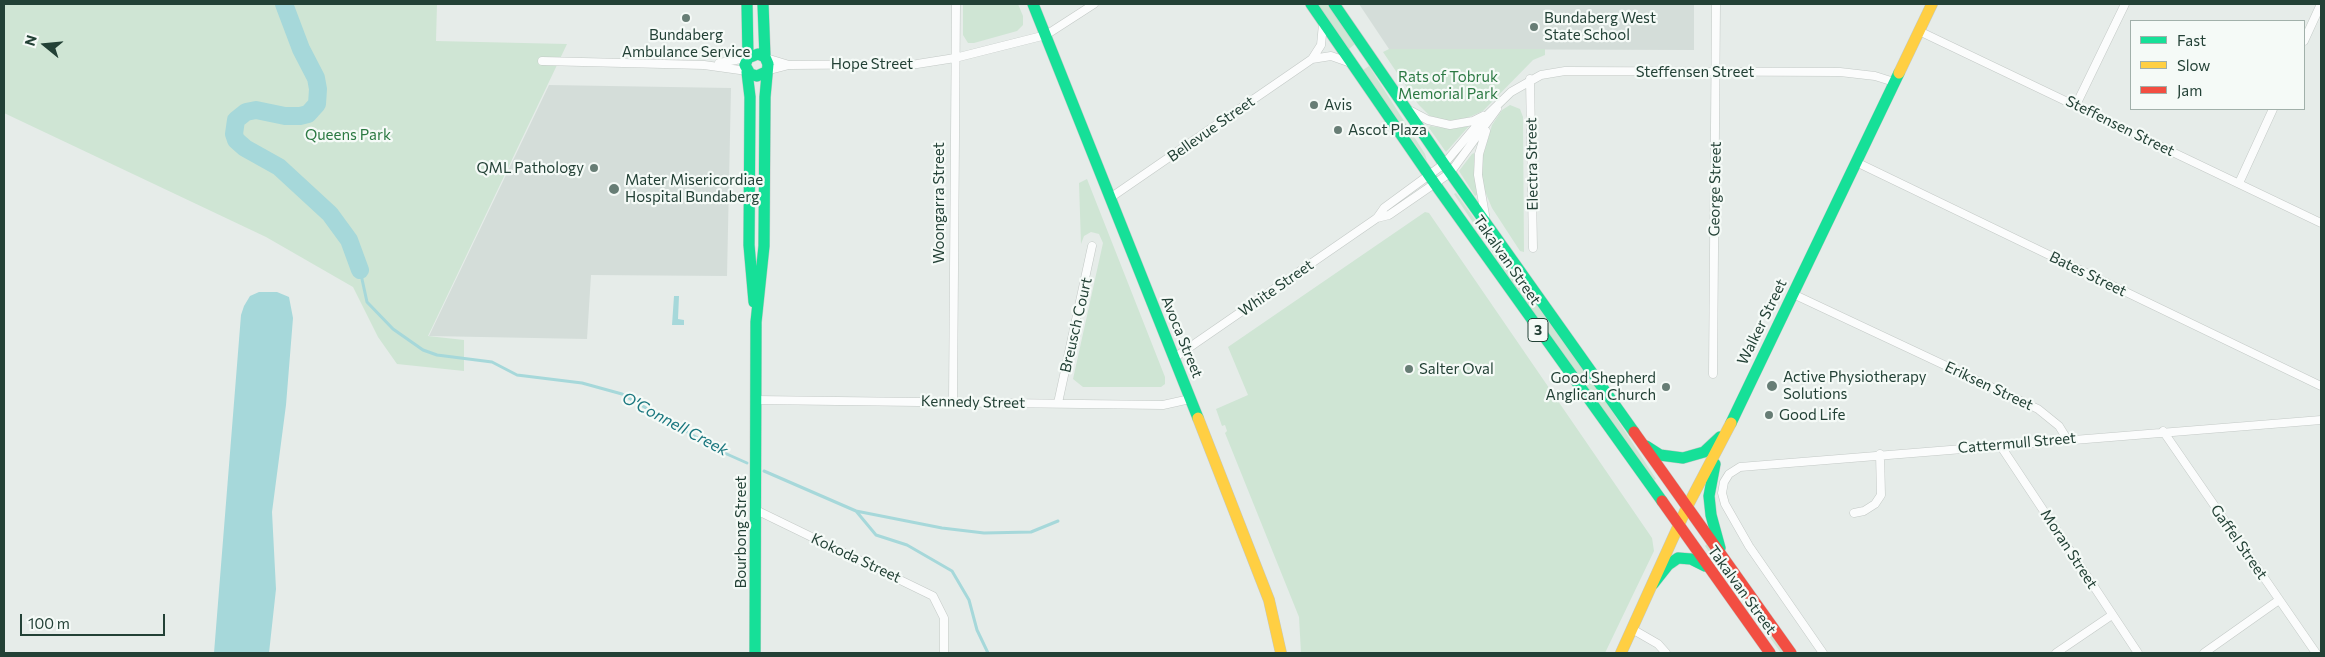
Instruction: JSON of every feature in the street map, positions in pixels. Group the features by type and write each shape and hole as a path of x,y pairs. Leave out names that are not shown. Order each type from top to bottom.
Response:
{"main road":[{"path":"747,4 748,58 745,65 747,72 757,76 766,71 768,64 765,58 762,4"},
{"path":"1033,4 1046,35"},
{"name":"Takalvan Street","path":"1311,4 1432,180 1767,651"},
{"name":"Takalvan Street","path":"1334,4 1447,168 1791,653"},
{"name":"Walker Street","path":"1621,653 1654,584 1687,507 1722,441 1932,4"},
{"name":"Avoca Street","path":"1046,35 1269,600 1280,653"},
{"path":"748,58 758,54 765,58"},
{"name":"Bourbong Street","path":"756,322 764,250 766,71"},
{"name":"Bourbong Street","path":"747,72 750,97 750,250 756,322 755,653"},
{"path":"750,250 753,256 758,257 764,250"},
{"path":"1639,439 1660,455 1674,458 1693,456 1713,445 1736,412"},
{"path":"1722,441 1711,478 1709,496 1712,524 1722,556"},
{"path":"1654,584 1668,565 1681,558 1696,560 1710,569"}],"street":[{"name":"Woongarra Street","path":"953,402 956,4"},
{"name":"Hope Street","path":"766,71 789,65 917,64 955,58 1046,35 1094,4"},
{"name":"George Street","path":"1713,374 1716,4"},
{"path":"2076,105 2125,4"},
{"path":"2305,39 2321,4"},
{"name":"Bellevue Street","path":"1110,198 1312,59 1319,50 1323,36 1321,18"},
{"name":"Steffensen Street","path":"1918,31 2321,223"},
{"path":"1312,59 1335,57 1353,65"},
{"path":"704,65 748,58"},
{"name":"Hope Street","path":"765,58 789,65"},
{"path":"542,61 704,65 747,72"},
{"name":"Steffensen Street","path":"1432,180 1447,168 1504,99 1530,79 1541,75 1565,72 1855,72 1894,82"},
{"name":"Electra Street","path":"1530,79 1533,248"},
{"path":"1399,99 1412,112 1442,124 1473,121 1493,112"},
{"path":"2239,183 2273,110"},
{"path":"1491,230 1482,202 1478,165 1482,142 1493,112"},
{"name":"Bates Street","path":"1856,162 2321,386"},
{"name":"White Street","path":"1174,358 1377,218 1389,216 1432,180"},
{"name":"Breusch Court","path":"1058,403 1092,246"},
{"name":"Eriksen Street","path":"1793,294 2038,409 2059,426 2067,439"},
{"name":"Kennedy Street","path":"756,400 1163,405 1190,399"},
{"name":"Cattermull Street","path":"1723,487 1729,474 1747,465 2321,420"},
{"name":"Gaffel Street","path":"2163,431 2316,653"},
{"name":"Moran Street","path":"2000,445 2138,653"},
{"path":"1854,512 1864,511 1875,504 1881,495 1880,454"},
{"name":"Takalvan Street","path":"1723,487 1723,499 1733,520 1823,653"},
{"name":"Kokoda Street","path":"756,510 921,588 933,596 944,618 944,653"},
{"path":"2204,653 2279,600"},
{"path":"2056,653 2112,614"},
{"path":"1632,629 1658,644 1666,653"}],"shaded area":[{"name":"Bundaberg West State School","path":"1359,4 1694,4 1694,50 1389,49"},
{"name":"Mater Misericordiae Hospital Bundaberg","path":"549,85 731,88 727,276 591,275 587,339 429,336"}],"green space":[{"name":"Queens Park","path":"4,4 437,4 436,41 567,44 428,336 464,340 464,371 397,364 378,337 353,287 266,237 4,113"},
{"path":"963,4 1018,4 1023,16 1023,25 1017,31 968,43 963,35"},
{"path":"1318,4 1327,4 1355,44 1349,49"},
{"name":"Rats of Tobruk Memorial Park","path":"1389,49 1545,49 1545,55 1533,60 1483,111 1467,118 1448,121 1430,116 1418,104 1383,52"},
{"path":"1369,66 1425,154 1427,161 1363,70"},
{"path":"1510,105 1520,109 1523,117 1524,252 1520,251 1492,208 1483,187 1481,171 1483,155 1492,125 1502,110"},
{"path":"1430,126 1452,129 1469,126 1446,152 1429,128"},
{"path":"1474,153 1477,195 1475,196 1459,171"},
{"path":"1087,179 1165,377 1165,384 1161,387 1083,387 1073,379 1103,243 1099,234 1091,232 1084,236 1081,244 1079,183"},
{"path":"1456,193 1604,399 1656,479 1653,481 1517,289 1454,194"},
{"path":"1425,212 1429,213 1652,538 1654,551 1605,653 1301,653 1299,617 1225,433 1227,431 1225,425 1222,426 1216,409 1248,395 1228,347"},
{"path":"1707,544 1785,653 1781,653 1705,546"}],"water":[{"path":"259,292 277,292 289,297 293,318 286,405 272,512 276,589 269,653 214,653 241,315 250,296"},
{"path":"674,296 679,296 678,319 684,320 684,325 672,325"}],"waterway":[{"name":"O'Connell Creek","path":"284,4 301,49 316,78 318,89 317,104 308,114 300,116 285,116 256,110 246,112 236,120 234,134 236,140 245,148 279,167 330,214 349,240 360,270"},
{"name":"O'Connell Creek","path":"360,270 367,302 393,329 423,350 437,355 492,362 517,375 582,383 622,394 720,451 747,463"},
{"name":"O'Connell Creek","path":"764,471 856,511 876,535 907,545 952,571 969,600 977,630 988,653"},
{"path":"856,511 942,528 984,533 1031,532 1058,521"}],"traffic: fast":[{"path":"747,4 748,58"},
{"path":"763,4 765,57"},
{"path":"1033,4 1198,418"},
{"path":"1311,4 1435,184 1662,501"},
{"path":"1334,4 1444,164 1634,432"},
{"path":"755,653 756,322 764,246 765,97 768,64 765,57 758,54 748,58 745,65 750,74 757,76 766,72"},
{"path":"747,72 750,97 749,245 754,302"},
{"path":"1731,423 1899,73"},
{"path":"1646,446 1660,455 1683,458 1704,452 1720,437"},
{"path":"1715,464 1709,496 1711,515 1720,548"},
{"path":"1653,584 1668,565 1678,558 1691,559 1705,566"}],"traffic: slow":[{"path":"1899,73 1932,4"},
{"path":"1198,418 1269,600 1281,653"},
{"path":"1621,653 1687,507 1731,423"}],"traffic: jam":[{"path":"1634,432 1791,653"},
{"path":"1662,501 1770,653"}],"place":[{"name":"Bundaberg Ambulance Service","path":"686,18"},
{"name":"Bundaberg West State School","path":"1534,27"},
{"name":"Avis","path":"1314,105"},
{"name":"Ascot Plaza","path":"1338,130"},
{"name":"QML Pathology","path":"594,168"},
{"name":"Mater Misericordiae Hospital Bundaberg","path":"614,189"},
{"name":"Salter Oval","path":"1409,369"},
{"name":"Active Physiotherapy Solutions","path":"1772,386"},
{"name":"Good Shepherd Anglican Church","path":"1666,387"},
{"name":"Good Life","path":"1769,415"}]}
